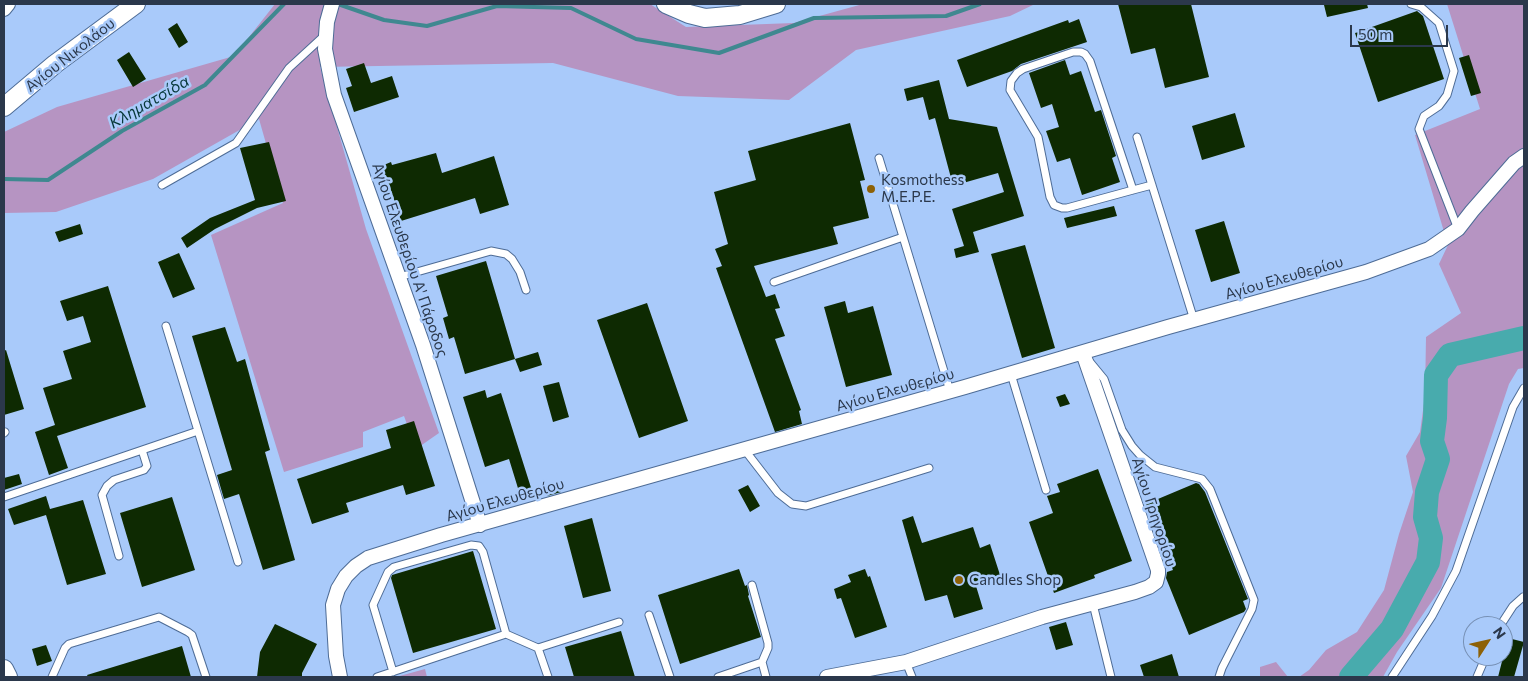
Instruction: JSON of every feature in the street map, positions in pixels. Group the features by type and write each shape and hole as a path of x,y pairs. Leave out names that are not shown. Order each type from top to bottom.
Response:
{"street":[{"path":"4,9 8,4"},
{"name":"Αγίου Νικολάου","path":"4,106 55,64 136,4"},
{"name":"Αγίου Ελευθερίου Α' Πάροδος","path":"332,4 327,22 325,49 334,95 424,345 480,525"},
{"path":"666,4 677,10 705,18 740,15 776,4"},
{"name":"Αγίου Ελευθερίου","path":"340,677 336,656 333,605 338,589 346,576 368,558 380,553 1366,272 1429,249 1458,229 1498,180 1514,163 1524,156"},
{"name":"Αγίου Γρηγορίου","path":"827,677 906,662 1042,617 1149,587 1156,582 1158,574 1083,353"},
{"path":"4,669 8,677"}],"lane":[{"path":"1411,4 1421,7 1439,23 1454,71 1447,95 1439,106 1424,116 1419,129 1458,229"},
{"path":"162,185 236,143 289,68 326,33"},
{"path":"1133,190 1090,61 1085,54 1073,52 1023,69 1017,73 1011,81 1010,90 1038,138 1050,197 1054,205 1067,208 1152,185"},
{"path":"1137,137 1194,320"},
{"path":"880,158 950,392"},
{"path":"774,282 903,237"},
{"path":"399,277 491,251 498,252 512,259 520,272 526,290"},
{"path":"166,326 238,562"},
{"path":"1083,353 1104,379 1122,430 1140,455 1155,467 1202,479 1210,489 1254,600 1252,609 1219,677"},
{"path":"1011,374 1046,490"},
{"path":"1392,677 1432,616 1456,571 1513,408 1524,388"},
{"path":"4,497 198,431"},
{"path":"744,449 778,493 792,504 806,506 929,468"},
{"path":"119,556 102,495 107,486 114,480 144,470 147,466 142,450"},
{"path":"393,672 372,605 388,572 394,567 471,545 479,546 483,552 506,634"},
{"path":"752,585 768,643 768,648 762,662 766,677"},
{"path":"1506,616 1513,606 1524,598"},
{"path":"1093,604 1111,677"},
{"path":"649,615 670,677"},
{"path":"52,677 65,648 69,644 159,618 172,623 192,635 206,677"},
{"path":"377,677 506,634 538,648 619,622"},
{"path":"538,648 548,677"},
{"path":"718,677 762,662"},
{"path":"906,662 912,677"}],"shaded area":[{"path":"275,4 650,4 686,27 794,23 863,4 1035,4 1010,16 856,50 789,100 678,96 553,63 320,67 366,229 439,433 416,449 404,416 363,432 363,447 284,472 211,235 283,203 259,119 153,179 56,212 4,213 4,132 57,107 234,56"},
{"path":"1447,4 1524,4 1524,368 1518,369 1509,384 1441,588 1397,652 1383,677 1299,677 1309,670 1326,650 1357,632 1384,590 1399,534 1413,492 1406,456 1420,432 1425,396 1426,337 1461,313 1439,264 1448,245 1415,135 1480,109"},
{"path":"1276,662 1288,677 1260,677 1260,667"},
{"path":"425,669 427,677 396,677"}],"building":[{"path":"1118,4 1191,4 1209,77 1165,88 1155,48 1131,54"},
{"path":"1367,4 1368,8 1327,17 1324,5"},
{"path":"1417,11 1423,16 1444,79 1378,102 1355,33"},
{"path":"1079,19 1087,42 1021,64 1012,71 967,87 957,60 1068,20 1069,23"},
{"path":"177,23 188,42 179,48 168,29"},
{"path":"129,52 146,79 133,87 117,60"},
{"path":"1469,55 1481,93 1471,96 1459,58"},
{"path":"1065,60 1070,75 1081,71 1095,112 1101,110 1116,156 1112,158 1120,182 1082,195 1070,158 1057,162 1046,131 1059,127 1052,104 1041,108 1029,73"},
{"path":"364,63 371,83 392,76 399,97 354,112 346,88 352,86 346,69"},
{"path":"939,80 949,119 997,127 1024,216 973,232 979,252 956,258 954,249 964,246 952,209 1004,192 998,173 963,183 961,175 951,178 935,118 929,120 923,97 907,101 904,89"},
{"path":"1235,113 1245,147 1202,160 1192,126"},
{"path":"850,123 865,180 860,181 869,218 833,227 838,244 754,266 766,297 775,294 780,308 775,309 785,336 775,339 801,410 799,411 802,424 775,432 716,268 722,266 715,249 728,244 714,192 756,180 748,151"},
{"path":"269,142 286,201 257,208 215,229 187,248 181,238 210,218 255,200 240,148"},
{"path":"436,153 442,173 494,156 509,205 480,214 475,198 401,221 388,181 385,182 379,167 391,162 392,165"},
{"path":"1114,206 1117,216 1067,228 1064,218"},
{"path":"1224,221 1240,273 1211,282 1195,230"},
{"path":"80,224 83,234 59,242 55,232"},
{"path":"1025,245 1055,348 1022,358 991,254"},
{"path":"179,253 195,289 173,298 158,262"},
{"path":"486,261 515,359 465,374 454,337 449,339 443,318 448,316 436,276"},
{"path":"108,286 146,407 57,436 68,468 49,475 35,432 55,425 43,388 72,379 63,351 91,342 83,316 67,321 60,301"},
{"path":"845,301 848,313 873,306 892,375 846,387 824,307"},
{"path":"647,303 688,421 639,438 597,320"},
{"path":"225,327 237,362 245,359 270,450 265,452 295,560 263,570 239,494 224,499 217,475 232,470 192,336"},
{"path":"6,350 24,409 4,415 4,351"},
{"path":"538,352 542,365 520,372 515,359"},
{"path":"559,382 569,417 553,422 543,386"},
{"path":"485,390 487,398 501,393 533,494 521,498 509,459 485,467 463,397"},
{"path":"1065,394 1070,404 1060,407 1056,397"},
{"path":"414,421 435,486 406,495 403,485 346,503 349,512 312,524 297,479 391,448 386,430"},
{"path":"1098,469 1132,561 1094,575 1095,578 1054,593 1029,522 1053,513 1047,496 1060,492 1057,484"},
{"path":"19,474 22,484 4,490 4,478"},
{"path":"558,482 561,492 547,496 544,486"},
{"path":"1196,483 1205,492 1248,599 1243,601 1246,609 1244,612 1189,635 1166,578 1167,572 1173,570 1146,504"},
{"path":"748,485 760,506 750,512 738,490"},
{"path":"46,496 50,509 83,500 106,574 67,585 46,515 14,525 8,509"},
{"path":"172,497 195,570 142,587 120,513"},
{"path":"913,516 922,543 973,527 980,548 990,544 1001,578 976,586 983,609 954,618 947,595 925,601 902,520"},
{"path":"592,518 611,591 583,598 564,526"},
{"path":"473,551 496,629 413,653 391,578 392,575"},
{"path":"739,569 745,586 747,585 748,596 761,637 680,664 658,595"},
{"path":"865,569 868,577 870,576 887,627 855,638 841,598 837,599 834,589 851,582 848,575"},
{"path":"1066,622 1073,645 1056,650 1049,627"},
{"path":"275,624 317,644 302,673 302,677 257,677 260,652"},
{"path":"621,631 635,677 574,677 565,647"},
{"path":"1513,639 1524,642 1514,677 1498,677 1501,666 1513,666"},
{"path":"46,645 52,661 37,666 32,649"},
{"path":"182,646 191,677 88,677 87,675"},
{"path":"1172,654 1179,677 1144,677 1140,665"}],"waterway":[{"name":"Κληματσίδα","path":"4,179 48,180 122,131 205,85 284,4"},
{"name":"Κληματσίδα","path":"338,4 384,20 427,26 497,6 571,8 636,39 719,53 814,18 946,16 980,4"},
{"path":"1351,677 1392,629 1428,562 1431,538 1425,517 1427,492 1438,459 1432,441 1435,418 1436,375 1450,355 1524,338"}],"place":[{"name":"Kosmothess M.E.P.E.","path":"871,189"},
{"name":"Candles Shop","path":"959,580"}]}
